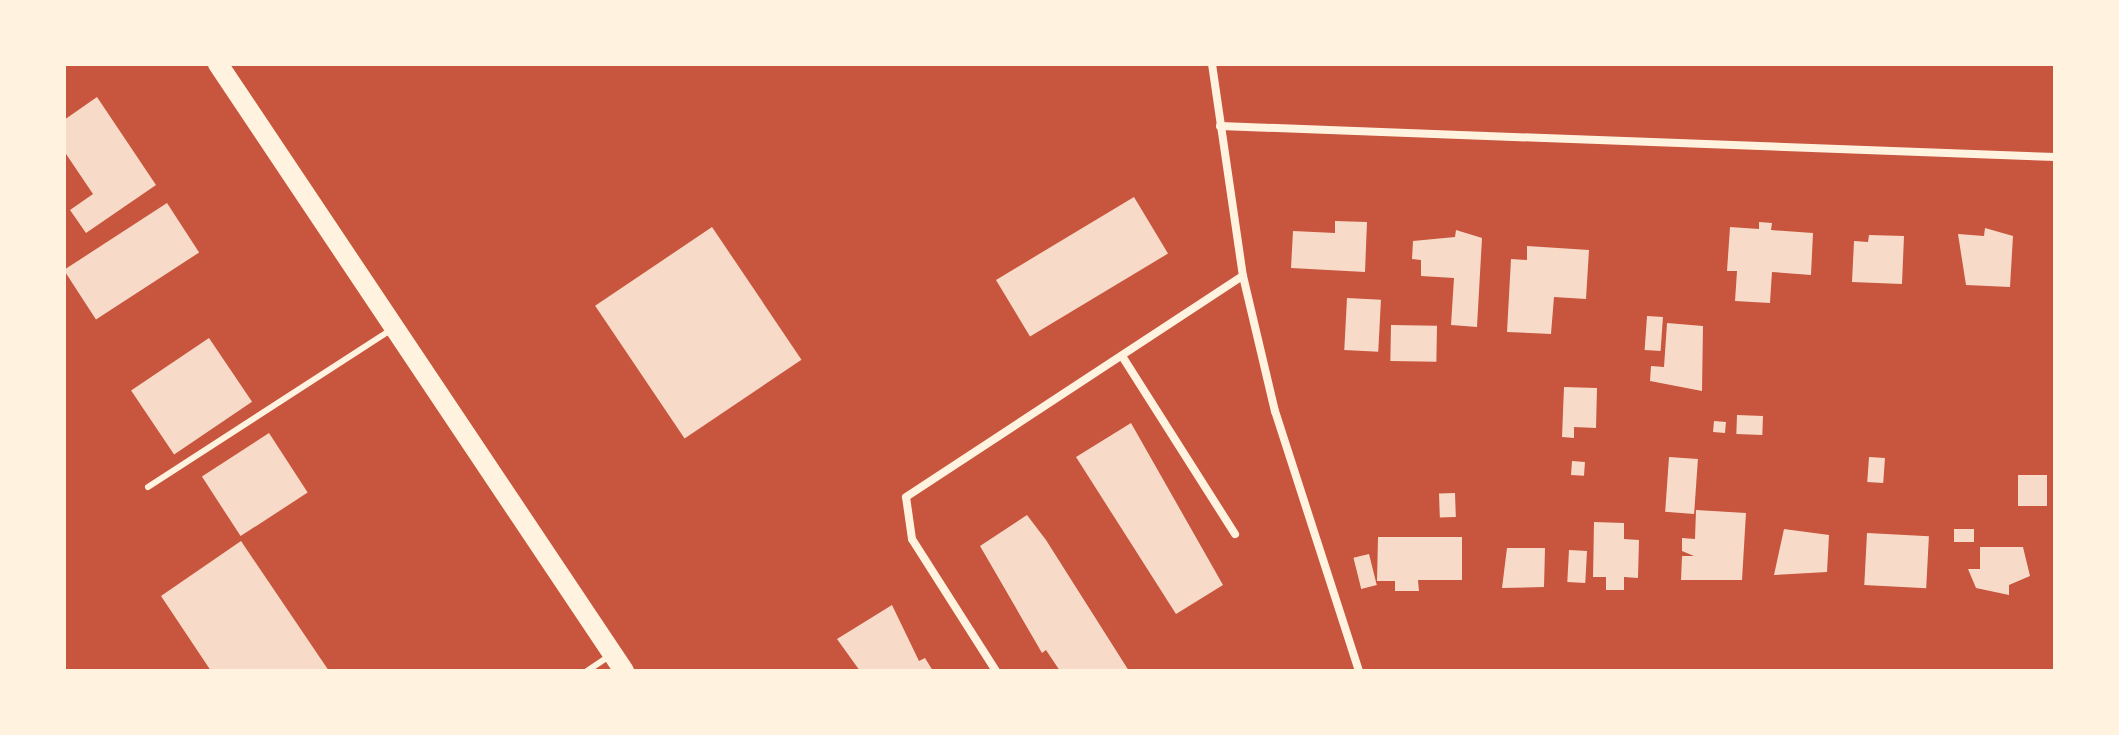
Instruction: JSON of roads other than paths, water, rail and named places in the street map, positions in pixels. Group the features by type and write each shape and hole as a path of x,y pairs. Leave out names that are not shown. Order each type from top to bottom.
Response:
{"main road":[{"path":"218,64 618,663"}],"street":[{"path":"1212,64 1243,276 1295,479 1359,671"},
{"path":"1220,126 2055,157"},
{"path":"996,671 912,539 906,497 1243,276"},
{"path":"1122,356 1235,534"}],"lane":[{"path":"148,487 394,328"},
{"path":"587,671 618,663"}]}
